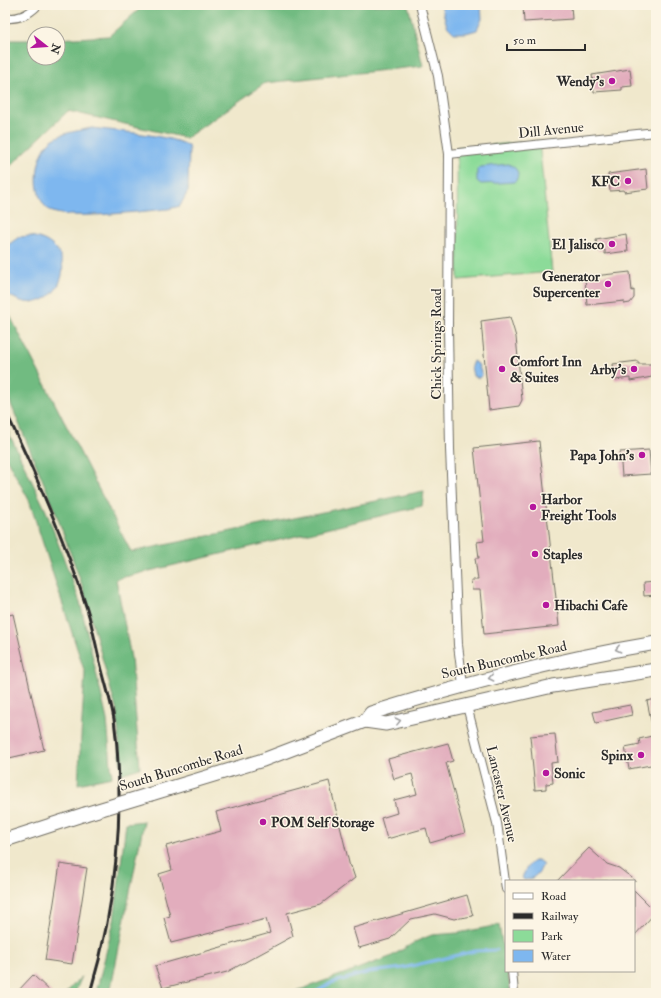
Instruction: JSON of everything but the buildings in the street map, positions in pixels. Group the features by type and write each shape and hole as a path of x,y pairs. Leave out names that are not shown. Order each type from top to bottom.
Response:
{"main road":[{"name":"South Buncombe Road","path":"365,721 371,713 463,685 623,648 656,643"},
{"name":"South Buncombe Road","path":"5,840 263,760 365,721 386,724 553,686 656,670"}],"street":[{"path":"5,18 22,17 31,12 38,5"},
{"name":"Chick Springs Road","path":"420,5 438,76 449,154 450,210 448,328 450,442 458,645 463,685"},
{"name":"Dill Avenue","path":"449,154 656,132"},
{"name":"Lancaster Avenue","path":"466,706 497,823 505,882"},
{"path":"512,972 514,993"}],"green space":[{"path":"144,5 408,5 423,66 265,83 186,138 68,111 5,171 5,40 26,40 26,66 66,66 66,39 109,36"},
{"path":"539,141 552,272 458,280 457,148"},
{"path":"5,306 131,552 424,491 422,506 116,579 131,658 140,768 121,774 117,712 82,585 53,505 5,390"},
{"path":"5,425 46,511 80,602 107,720 112,777 78,784 85,673 29,500 5,456"},
{"path":"144,821 110,993 96,993 114,921 126,823"},
{"path":"499,925 505,959 505,972 507,972 511,993 291,993 390,957 417,941 432,935 458,933"},
{"path":"82,976 75,993 66,993"}],"water":[{"path":"441,5 481,5 482,19 477,30 466,33 454,33 447,26"},
{"path":"92,128 171,139 189,147 188,191 180,206 168,209 91,215 63,214 53,212 46,207 41,199 37,178 41,155 46,146 52,140 61,135"},
{"path":"508,164 514,167 518,173 515,182 481,184 477,181 477,170 481,167"},
{"path":"30,236 49,243 60,255 63,269 60,283 51,294 38,302 23,301 5,292 5,247 19,237"},
{"path":"473,361 478,364 482,375 479,378 473,376 471,366"},
{"path":"538,860 543,864 538,873 531,879 524,880 522,878 528,866 532,862"}],"waterway":[{"path":"314,993 331,983 370,972 403,968 475,951 496,950"}],"railway":[{"path":"5,410 49,508 78,583 91,623 114,719 119,788 119,822 116,857 106,926 90,993"}],"place":[{"name":"Wendy's","path":"612,81"},
{"name":"KFC","path":"628,181"},
{"name":"El Jalisco","path":"612,244"},
{"name":"Generator Supercenter","path":"608,284"},
{"name":"Comfort Inn & Suites","path":"502,369"},
{"name":"Arby's","path":"634,369"},
{"name":"Papa John's","path":"642,455"},
{"name":"Harbor Freight Tools","path":"533,507"},
{"name":"Staples","path":"535,554"},
{"name":"Hibachi Cafe","path":"546,605"},
{"name":"Spinx","path":"641,755"},
{"name":"Sonic","path":"546,773"},
{"name":"POM Self Storage","path":"263,822"}]}
